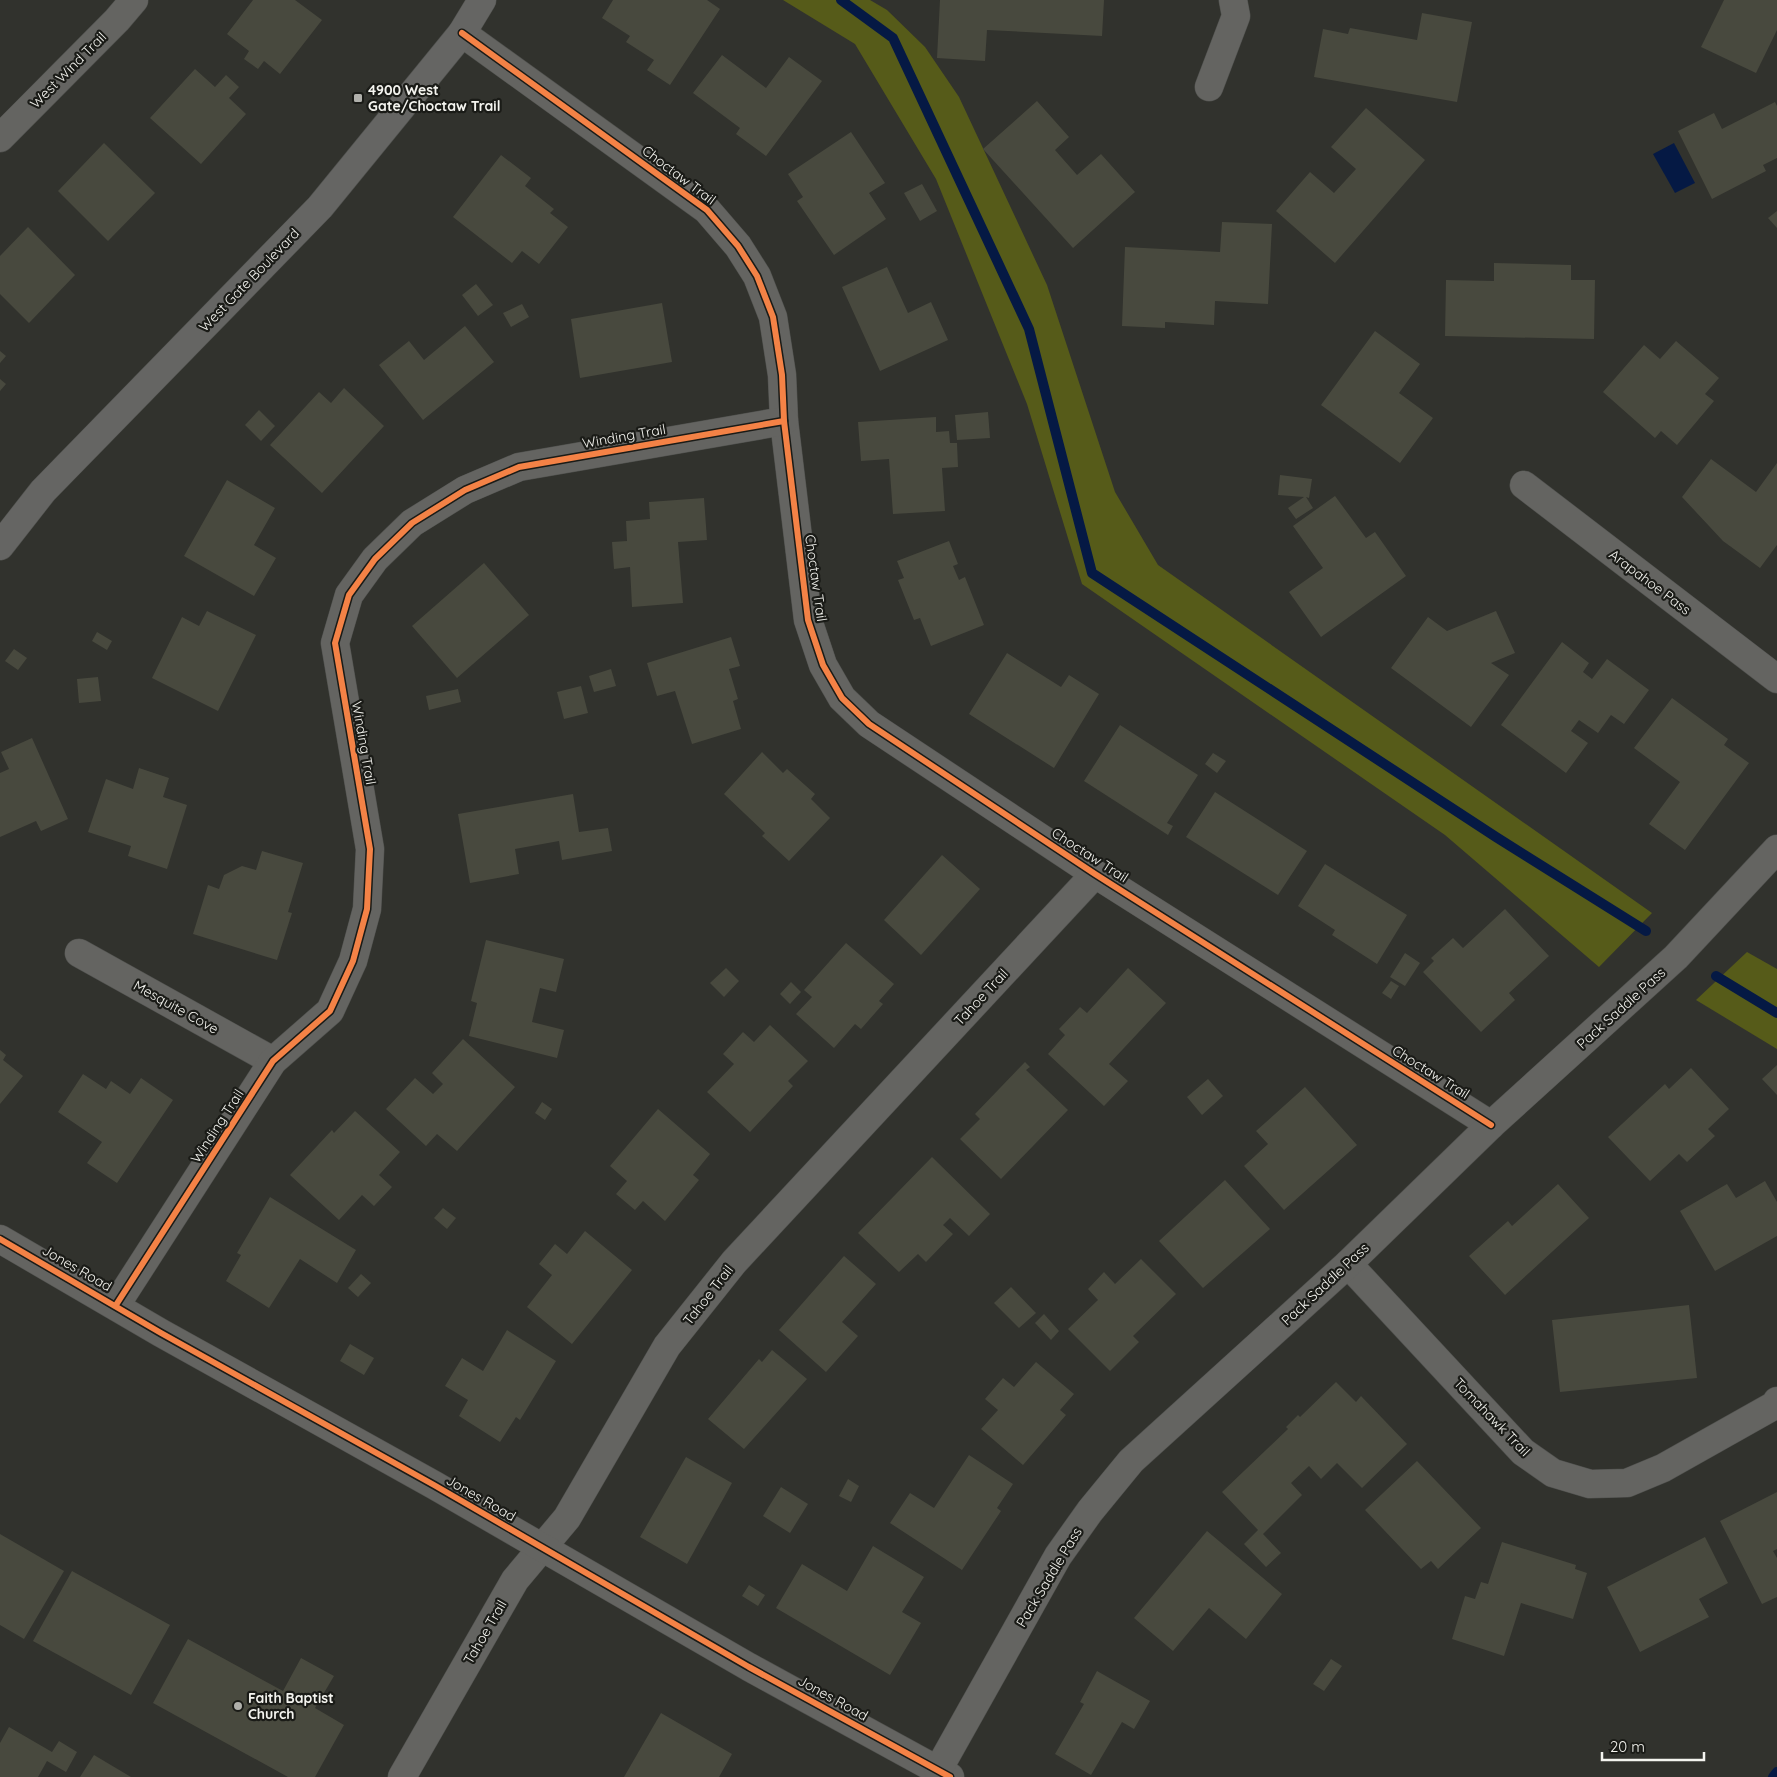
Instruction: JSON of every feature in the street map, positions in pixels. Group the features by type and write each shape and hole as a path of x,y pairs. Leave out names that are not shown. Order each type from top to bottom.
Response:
{"main road":[{"name":"West Gate Boulevard","path":"0,546 43,491 320,207 462,33 482,0"}],"street":[{"name":"West Wind Trail","path":"0,138 117,20 134,0"},
{"path":"1209,87 1236,16 1233,0"},
{"name":"Choctaw Trail","path":"462,33 707,210 738,246 757,276 773,317 782,375 784,421 808,620 823,665 842,698 869,724 1096,874 1491,1125"},
{"name":"Winding Trail","path":"116,1305 273,1061 330,1011 353,961 367,908 370,849 335,643 349,595 375,560 420,518 465,490 519,467 784,421"},
{"name":"Arapahoe Pass","path":"1524,485 1777,679"},
{"name":"Pack Saddle Pass","path":"944,1774 1058,1556 1090,1511 1130,1461 1348,1264 1491,1125 1676,958 1777,849"},
{"name":"Tahoe Trail","path":"402,1777 515,1580 567,1518 667,1346 734,1262 1096,874"},
{"name":"Mesquite Cove","path":"79,953 273,1061"},
{"name":"Jones Road","path":"0,1239 116,1305 169,1338 434,1485 749,1667 944,1774"},
{"name":"Tomahawk Trail","path":"1348,1264 1522,1452 1553,1472 1590,1484 1627,1483 1663,1468 1775,1405 1777,1401"}],"green space":[{"path":"783,0 870,0 887,10 925,47 959,97 1047,285 1115,492 1158,565 1652,913 1599,967 1445,835 1082,584 1027,404 936,179 855,44"},
{"path":"1747,952 1777,969 1777,1049 1696,1000"}],"water":[{"path":"1674,143 1695,183 1675,193 1653,154"}],"building":[{"path":"253,0 295,0 322,20 280,74 264,61 258,69 244,59 249,51 227,34"},
{"path":"613,0 707,0 720,9 670,85 647,70 654,60 626,42 630,36 602,18"},
{"path":"940,0 1104,0 1102,36 987,30 985,61 937,58"},
{"path":"1724,0 1777,0 1777,30 1756,73 1701,47"},
{"path":"1422,13 1472,22 1457,102 1314,77 1323,29 1348,34 1350,28 1417,40"},
{"path":"722,55 766,88 789,57 822,81 766,156 736,134 740,128 693,93"},
{"path":"195,69 215,87 226,75 239,87 229,98 246,114 201,164 150,118"},
{"path":"1037,101 1069,137 1055,150 1077,175 1101,154 1135,192 1073,248 983,149"},
{"path":"1775,102 1777,106 1777,158 1763,165 1766,171 1712,199 1678,131 1714,113 1722,129"},
{"path":"1366,108 1425,160 1335,263 1276,211 1310,172 1334,193 1356,169 1331,147"},
{"path":"851,132 885,183 869,193 886,219 834,255 797,201 803,197 788,174"},
{"path":"104,143 155,193 108,241 58,191"},
{"path":"501,155 531,178 525,186 554,209 550,213 568,227 539,264 522,251 512,263 453,217"},
{"path":"922,184 937,211 920,221 904,193"},
{"path":"1777,211 1777,228 1768,218"},
{"path":"1222,222 1272,224 1268,304 1215,301 1214,325 1165,322 1165,328 1122,326 1125,247 1220,252"},
{"path":"28,227 75,275 29,323 0,294 0,256"},
{"path":"1494,263 1571,265 1571,280 1595,280 1594,339 1445,336 1446,280 1494,281"},
{"path":"887,267 908,313 931,302 948,340 880,371 842,287"},
{"path":"476,284 493,305 478,316 462,295"},
{"path":"662,303 672,362 580,378 571,319"},
{"path":"522,304 529,317 511,327 503,313"},
{"path":"465,326 494,362 423,420 379,365 409,341 424,360"},
{"path":"1375,331 1420,364 1399,393 1433,418 1400,463 1321,405"},
{"path":"1676,341 1719,378 1705,394 1714,401 1677,445 1661,431 1655,438 1603,392 1644,345 1660,359"},
{"path":"0,351 6,356 0,363"},
{"path":"0,379 6,384 0,391"},
{"path":"344,388 384,426 322,493 270,445 319,392 331,403"},
{"path":"259,410 275,426 261,441 245,425"},
{"path":"988,412 990,438 957,440 955,415"},
{"path":"936,417 936,432 949,431 950,443 957,443 958,467 942,468 945,511 893,514 889,459 861,461 858,422"},
{"path":"1711,459 1756,492 1777,463 1777,545 1760,568 1723,541 1682,497"},
{"path":"1280,475 1312,479 1309,498 1306,497 1313,508 1296,519 1288,508 1304,497 1278,495"},
{"path":"227,480 275,508 254,545 276,558 254,596 184,556"},
{"path":"1335,496 1366,538 1375,532 1406,576 1321,637 1289,592 1323,568 1293,526"},
{"path":"704,498 707,540 678,542 683,603 632,607 630,567 614,569 612,542 627,541 626,521 650,519 649,502"},
{"path":"949,541 958,564 953,566 959,580 965,577 984,625 931,646 920,618 914,620 898,580 904,578 897,561"},
{"path":"484,563 529,615 457,678 412,626"},
{"path":"207,611 256,635 218,711 152,678 182,617 199,626"},
{"path":"1496,611 1515,653 1491,663 1509,675 1471,727 1391,668 1428,617 1447,631"},
{"path":"97,632 112,641 107,650 92,641"},
{"path":"731,637 740,666 729,669 738,699 733,701 741,729 692,744 675,691 657,696 647,663"},
{"path":"1562,642 1589,663 1583,672 1592,679 1607,659 1649,690 1624,724 1611,715 1598,733 1579,720 1571,731 1588,743 1566,773 1501,725"},
{"path":"14,649 27,658 18,670 5,661"},
{"path":"1007,653 1061,687 1069,675 1099,694 1054,768 969,714"},
{"path":"611,669 616,686 594,692 589,676"},
{"path":"98,677 101,701 79,703 77,679"},
{"path":"581,686 588,713 564,719 557,692"},
{"path":"458,689 461,702 429,710 426,696"},
{"path":"1672,698 1728,739 1724,745 1749,763 1685,850 1649,824 1680,782 1634,748"},
{"path":"1120,725 1198,775 1167,823 1173,826 1168,835 1084,781"},
{"path":"32,738 68,819 41,831 36,821 0,837 0,773 9,769 1,752"},
{"path":"762,752 783,773 787,769 815,794 811,799 830,818 789,861 762,836 765,833 724,794"},
{"path":"1213,753 1226,761 1217,773 1205,764"},
{"path":"139,768 169,778 163,797 187,805 167,869 128,856 131,846 88,832 106,779 133,789"},
{"path":"1215,792 1307,851 1278,895 1186,837"},
{"path":"573,794 579,832 608,828 612,851 562,860 559,841 515,849 519,874 470,883 458,814"},
{"path":"262,851 303,863 288,912 292,913 277,960 193,934 208,885 219,889 224,875 242,866 256,870"},
{"path":"942,855 980,889 921,955 884,920"},
{"path":"1325,864 1407,915 1377,964 1332,935 1335,930 1298,906"},
{"path":"1505,909 1549,956 1509,993 1515,1000 1481,1032 1423,972 1434,961 1431,958 1453,938 1463,948"},
{"path":"486,940 564,959 556,992 540,988 532,1022 564,1030 557,1058 469,1036 477,1003 471,1001"},
{"path":"846,943 894,984 879,1001 883,1004 861,1029 855,1024 834,1048 796,1014 812,997 804,990"},
{"path":"1405,953 1420,963 1405,986 1390,977"},
{"path":"726,968 739,981 724,997 710,983"},
{"path":"1128,968 1166,1003 1109,1064 1128,1081 1104,1106 1048,1054 1065,1035 1059,1029 1080,1007 1087,1013"},
{"path":"1391,981 1399,986 1391,999 1382,993"},
{"path":"791,982 801,992 790,1004 780,994"},
{"path":"770,1025 808,1061 788,1081 793,1086 750,1132 707,1092 734,1064 723,1054 743,1032 754,1042"},
{"path":"463,1039 515,1087 457,1151 437,1134 426,1146 386,1109 415,1078 433,1094 443,1084 432,1073"},
{"path":"0,1050 6,1055 3,1060 23,1076 0,1104"},
{"path":"1025,1062 1030,1067 1026,1070 1068,1110 1001,1179 960,1139 980,1119 975,1114"},
{"path":"1777,1065 1777,1095 1762,1079"},
{"path":"1691,1068 1729,1109 1708,1129 1715,1136 1687,1162 1679,1154 1650,1181 1608,1137 1665,1084 1669,1089"},
{"path":"83,1074 106,1089 111,1081 130,1094 141,1078 173,1100 117,1183 87,1163 102,1142 58,1112"},
{"path":"1208,1079 1223,1096 1202,1115 1187,1097"},
{"path":"1305,1087 1357,1145 1284,1210 1244,1166 1268,1144 1256,1131"},
{"path":"542,1102 552,1109 545,1120 535,1113"},
{"path":"658,1109 710,1154 693,1175 699,1180 665,1221 643,1201 635,1210 616,1194 627,1181 610,1166"},
{"path":"355,1111 400,1152 379,1175 392,1187 374,1206 362,1195 339,1220 290,1175 332,1130 334,1133"},
{"path":"932,1157 990,1214 969,1236 950,1218 943,1225 953,1234 926,1262 918,1254 899,1272 858,1233"},
{"path":"1225,1180 1270,1229 1203,1288 1159,1241"},
{"path":"1765,1181 1777,1202 1777,1236 1715,1271 1680,1211 1727,1184 1736,1198"},
{"path":"1558,1184 1589,1218 1505,1295 1469,1256 1508,1221 1512,1226"},
{"path":"270,1197 356,1250 337,1283 300,1259 269,1308 226,1281 241,1255 237,1253"},
{"path":"443,1208 456,1218 447,1229 434,1218"},
{"path":"585,1231 632,1270 572,1344 527,1307 552,1275 539,1264 555,1244 567,1254"},
{"path":"844,1256 876,1284 842,1322 858,1336 826,1372 779,1330"},
{"path":"1141,1259 1176,1294 1133,1336 1139,1342 1110,1371 1068,1329 1098,1300 1088,1289 1104,1272 1115,1284"},
{"path":"361,1274 371,1283 358,1297 348,1288"},
{"path":"1011,1287 1036,1313 1019,1328 994,1303"},
{"path":"1689,1305 1697,1378 1560,1392 1552,1320"},
{"path":"1044,1314 1059,1331 1051,1340 1035,1323"},
{"path":"507,1330 556,1361 520,1420 516,1417 500,1442 459,1416 468,1400 445,1386 462,1358 483,1371"},
{"path":"350,1344 374,1358 364,1375 340,1361"},
{"path":"772,1350 807,1379 744,1449 708,1419 759,1359 762,1362"},
{"path":"1036,1362 1074,1394 1060,1410 1066,1415 1023,1465 981,1429 998,1410 985,1399 1003,1378 1014,1387"},
{"path":"1336,1382 1356,1402 1361,1396 1407,1444 1362,1488 1337,1463 1321,1479 1309,1466 1291,1483 1302,1495 1263,1534 1281,1553 1266,1567 1244,1544 1258,1530 1222,1492 1288,1429 1286,1427 1298,1415 1300,1417"},
{"path":"969,1455 1013,1484 997,1508 1001,1511 962,1570 890,1523 910,1493 934,1508"},
{"path":"686,1457 732,1483 687,1564 640,1537"},
{"path":"1417,1461 1481,1528 1438,1569 1431,1561 1421,1569 1365,1510"},
{"path":"848,1479 859,1486 851,1502 839,1496"},
{"path":"781,1487 808,1504 790,1533 763,1516"},
{"path":"1777,1492 1777,1549 1773,1551 1777,1558 1777,1597 1762,1604 1720,1521"},
{"path":"1207,1531 1282,1594 1246,1639 1209,1608 1173,1651 1134,1618"},
{"path":"0,1534 64,1571 24,1639 0,1625"},
{"path":"1705,1537 1728,1583 1699,1599 1709,1617 1640,1652 1607,1587"},
{"path":"1502,1542 1576,1565 1575,1569 1587,1573 1573,1619 1521,1603 1504,1656 1452,1639 1465,1596 1475,1599 1481,1582 1488,1584"},
{"path":"873,1546 924,1577 902,1612 921,1623 890,1675 776,1608 802,1564 847,1591"},
{"path":"72,1571 170,1625 131,1695 33,1641"},
{"path":"749,1585 765,1595 758,1606 742,1596"},
{"name":"Faith Baptist Church","path":"188,1639 283,1691 301,1658 334,1676 315,1708 344,1725 315,1777 288,1777 153,1703"},
{"path":"1331,1659 1342,1666 1324,1691 1313,1684"},
{"path":"1097,1671 1150,1701 1134,1729 1122,1722 1091,1775 1055,1754 1084,1704 1080,1702"},
{"path":"661,1713 732,1754 719,1777 624,1777"},
{"path":"9,1727 52,1752 59,1741 77,1752 66,1772 47,1761 38,1777 0,1777 0,1743"},
{"path":"94,1755 131,1777 80,1777"}],"waterway":[{"path":"841,0 893,38 1029,329 1092,573 1496,837 1646,931"},
{"path":"1716,976 1777,1013"},
{"path":"1773,1777 1777,1772"}],"cycle path":[{"path":"462,33 707,210 738,246 757,276 773,317 782,375 784,421 808,620 823,665 842,698 869,724 1095,874 1491,1125"},
{"path":"116,1305 273,1061 330,1011 353,961 367,909 370,849 335,643 349,595 375,559 412,523 465,490 519,467 784,421"},
{"path":"0,1239 161,1333 434,1485 749,1667 950,1777"}],"place":[{"name":"4900 West Gate/Choctaw Trail","path":"358,98"},
{"name":"Faith Baptist Church","path":"238,1706"}]}
